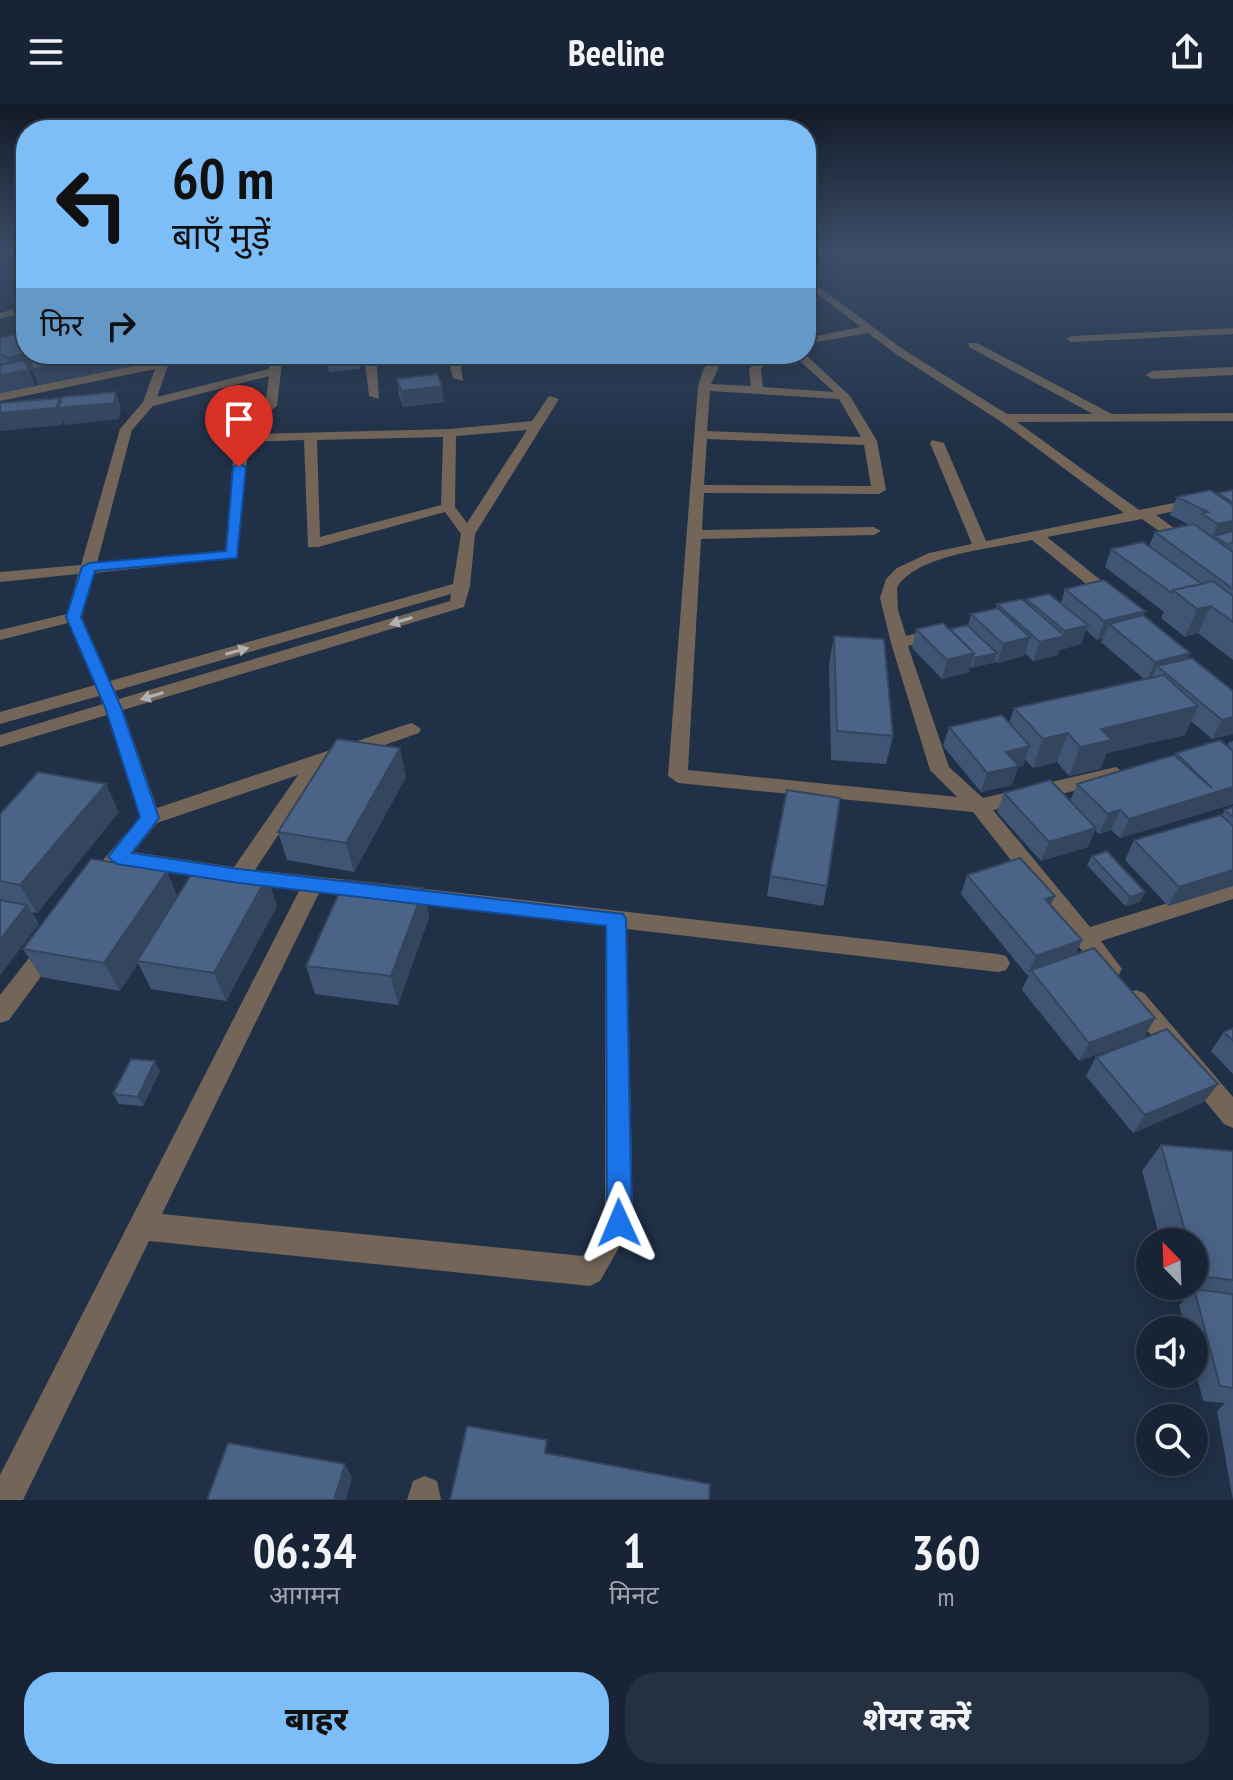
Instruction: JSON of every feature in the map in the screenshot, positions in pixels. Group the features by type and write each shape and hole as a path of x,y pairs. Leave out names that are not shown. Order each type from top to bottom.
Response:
{"street":[{"path":"850,314 900,352 1004,418 1233,578"},
{"path":"816,339 869,329"},
{"path":"1072,339 1233,331"},
{"path":"973,345 1110,417"},
{"path":"0,397 142,364"},
{"path":"150,818 113,707 74,617 126,429 149,403 162,364"},
{"path":"271,406 276,364"},
{"path":"371,364 375,396"},
{"path":"456,364 459,378"},
{"path":"713,364 704,387 678,776 979,806 1128,771"},
{"path":"757,392 755,369 759,364"},
{"path":"696,489 879,490 870,441 844,396 809,364"},
{"path":"149,403 275,371"},
{"path":"1152,375 1233,371"},
{"path":"704,387 844,396"},
{"path":"0,741 458,604 468,534 553,399"},
{"path":"1004,418 1233,417"},
{"path":"1215,418 1233,425"},
{"path":"0,577 232,555 245,419"},
{"path":"242,438 450,433 536,425"},
{"path":"450,433 448,507 468,534"},
{"path":"700,435 870,441"},
{"path":"310,436 313,544 448,507"},
{"path":"937,443 981,546"},
{"path":"1233,495 934,556 903,568 892,579 889,606 940,770 979,806 1084,938 1233,1114"},
{"path":"693,535 874,531"},
{"path":"1033,534 1128,610"},
{"path":"0,718 462,586"},
{"path":"1075,598 1105,591"},
{"path":"0,635 74,617"},
{"path":"899,643 958,628"},
{"path":"99,881 150,818 412,729"},
{"path":"239,876 317,762"},
{"path":"117,857 239,876 998,963"},
{"path":"5,1500 313,884"},
{"path":"1084,938 1233,891"},
{"path":"141,1226 590,1271 619,1223 616,919"},
{"path":"0,1013 63,929"}],"building":[{"path":"16,334 16,356 9,358 0,353 0,338"},
{"path":"16,362 26,364 29,370 0,375 0,365"},
{"path":"31,364 59,364 33,369"},
{"path":"437,374 442,386 401,391 397,379"},
{"path":"116,392 114,403 59,408 62,397"},
{"path":"60,398 56,408 0,413 0,403"},
{"path":"1210,490 1233,505 1233,521 1218,524 1202,514 1208,512 1177,497"},
{"path":"1233,490 1233,503 1218,493"},
{"path":"1194,524 1233,552 1233,589 1155,532"},
{"path":"1233,531 1233,543 1227,544 1214,536"},
{"path":"1143,542 1202,584 1173,590 1172,593 1111,549"},
{"path":"1104,580 1145,611 1104,621 1065,589"},
{"path":"1213,581 1233,596 1233,622 1211,606 1197,609 1173,590"},
{"path":"1049,594 1088,625 1065,631 1026,599"},
{"path":"1022,599 1065,636 1040,642 997,604"},
{"path":"998,608 1030,637 1003,644 971,614"},
{"path":"1143,615 1190,653 1155,662 1109,624"},
{"path":"943,623 974,653 947,660 916,629"},
{"path":"967,625 997,653 973,657 974,653 950,629"},
{"path":"834,636 884,639 893,736 837,731"},
{"path":"1192,658 1233,691 1233,717 1222,720 1157,666"},
{"path":"1164,675 1198,706 1101,729 1112,740 1080,747 1068,733 1043,739 1014,708"},
{"path":"1002,715 1030,746 1006,752 1019,766 987,773 949,727"},
{"path":"337,739 400,748 346,843 278,832"},
{"path":"1220,740 1233,751 1233,787 1129,819 1120,810 1108,814 1077,784 1174,755 1212,788 1176,753"},
{"path":"38,772 106,784 20,885 0,881 0,814"},
{"path":"1050,780 1096,828 1049,842 1004,793"},
{"path":"787,790 840,798 827,886 770,876"},
{"path":"1221,815 1233,826 1233,870 1179,887 1134,840"},
{"path":"1107,851 1145,892 1130,897 1092,856"},
{"path":"1020,858 1055,896 1045,899 1082,940 1036,956 967,875"},
{"path":"91,859 167,871 104,963 23,949"},
{"path":"196,867 267,877 214,973 137,961"},
{"path":"345,880 424,888 391,976 306,966"},
{"path":"0,900 27,905 0,940"},
{"path":"1094,948 1155,1018 1089,1043 1031,970"},
{"path":"1233,1028 1233,1041 1224,1032"},
{"path":"1167,1029 1218,1084 1145,1115 1096,1057"},
{"path":"131,1059 155,1061 138,1097 113,1094"},
{"path":"1161,1145 1233,1151 1233,1280 1208,1277 1208,1228 1184,1228"},
{"path":"1208,1291 1233,1294 1233,1388 1220,1386 1208,1341 1208,1316 1201,1316 1197,1300 1208,1300"},
{"path":"467,1426 547,1440 545,1453 710,1484 709,1500 450,1500"},
{"path":"228,1443 345,1464 334,1500 207,1500"}],"route":[{"path":"239,467 232,555 89,567 74,617 113,707 150,818 117,857 239,876 616,919 619,1223"}]}
